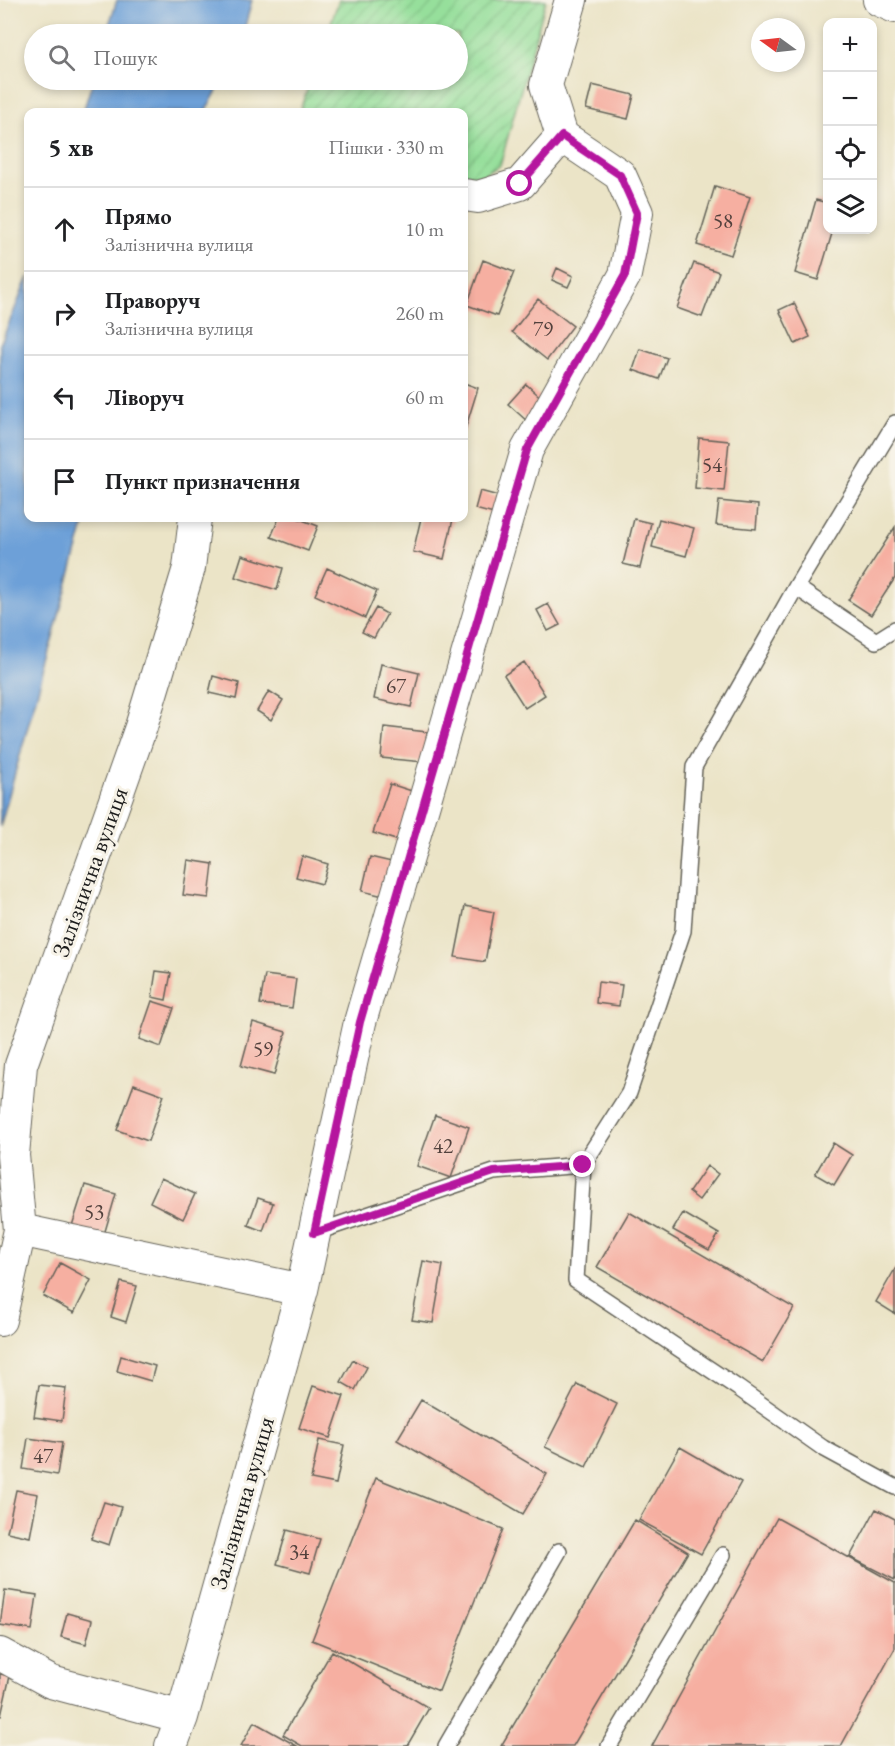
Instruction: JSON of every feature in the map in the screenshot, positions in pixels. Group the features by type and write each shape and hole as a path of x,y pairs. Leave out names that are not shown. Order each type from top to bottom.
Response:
{"street":[{"path":"468,196 478,197 520,184 562,136 546,85 571,0"},
{"path":"879,0 895,7"},
{"name":"Залізнична вулиця","path":"171,1746 182,1717 302,1290 360,1022 527,450 625,275 637,213 620,175 562,136"},
{"name":"Залізнична вулиця","path":"0,1320 20,1230 13,1155 21,1065 141,727 189,568 195,522"},
{"path":"20,1230 302,1290"},
{"path":"0,1654 51,1682 182,1717"}],"lane":[{"path":"895,423 796,587 694,767 682,931 629,1093 583,1165 576,1280 738,1388 823,1448 895,1487"},
{"path":"796,587 876,641 895,629"},
{"path":"314,1233 494,1172 583,1165"},
{"path":"446,1746 559,1551"},
{"path":"609,1746 723,1555"}],"green space":[{"path":"339,0 546,0 500,165 481,177 468,175 468,108 300,108 307,90 468,90 468,24 331,24"}],"water":[{"path":"117,0 252,0 246,24 109,24"},
{"path":"90,90 217,90 207,108 84,108"},
{"path":"24,287 24,522 85,522 0,827 0,345"}],"building":[{"path":"592,85 634,95 628,119 586,109"},
{"path":"715,186 750,197 731,255 697,245"},
{"path":"816,200 823,202 823,234 832,234 818,280 795,273"},
{"path":"483,260 514,272 497,316 468,305"},
{"path":"694,263 719,272 702,317 677,308"},
{"path":"557,268 573,276 568,287 552,280"},
{"path":"538,299 573,326 547,360 512,332"},
{"path":"794,303 810,337 795,344 779,310"},
{"path":"640,349 667,358 659,379 633,370"},
{"path":"468,384 478,388 468,420"},
{"path":"526,384 546,402 528,422 508,404"},
{"path":"699,438 729,441 724,491 695,488"},
{"path":"480,491 524,503 520,521 475,509"},
{"path":"719,501 758,505 756,529 716,525"},
{"path":"634,519 651,523 640,568 623,564"},
{"path":"659,519 694,528 686,556 652,547"},
{"path":"277,522 308,522 318,526 308,551 271,537"},
{"path":"420,522 452,522 444,559 413,552"},
{"path":"895,527 895,578 871,615 848,600"},
{"path":"242,555 283,568 277,590 235,577"},
{"path":"327,568 377,591 365,618 315,595"},
{"path":"548,604 560,625 548,631 537,610"},
{"path":"376,608 387,614 374,638 362,632"},
{"path":"524,662 545,695 525,708 504,675"},
{"path":"381,664 419,673 411,707 374,699"},
{"path":"213,676 239,683 236,699 209,693"},
{"path":"269,691 283,700 271,720 257,711"},
{"path":"384,727 427,732 424,762 381,758"},
{"path":"390,784 415,792 399,841 373,833"},
{"path":"302,856 328,864 322,884 296,877"},
{"path":"370,857 396,863 388,897 362,891"},
{"path":"188,860 213,864 209,898 183,895"},
{"path":"465,906 494,912 485,962 455,957"},
{"path":"156,971 171,973 166,1000 152,997"},
{"path":"265,975 296,979 292,1008 260,1004"},
{"path":"598,982 622,985 619,1006 596,1003"},
{"path":"152,1001 174,1008 161,1047 139,1039"},
{"path":"253,1022 286,1032 274,1075 241,1066"},
{"path":"134,1084 164,1095 148,1141 117,1130"},
{"path":"435,1115 469,1127 451,1178 417,1166"},
{"path":"833,1143 852,1155 834,1185 815,1174"},
{"path":"707,1166 718,1174 699,1200 689,1192"},
{"path":"161,1178 195,1194 183,1219 150,1202"},
{"path":"85,1185 116,1194 103,1238 71,1229"},
{"path":"258,1198 273,1203 263,1231 248,1225"},
{"path":"629,1212 794,1308 763,1362 597,1267"},
{"path":"683,1213 719,1234 709,1250 673,1230"},
{"path":"423,1261 443,1265 433,1323 412,1320"},
{"path":"60,1263 91,1280 74,1313 43,1296"},
{"path":"895,1269 895,1314 876,1302"},
{"path":"121,1282 137,1286 126,1322 111,1317"},
{"path":"121,1356 155,1366 151,1381 117,1371"},
{"path":"353,1360 367,1367 355,1390 341,1382"},
{"path":"577,1384 617,1404 586,1467 545,1447"},
{"path":"39,1385 66,1388 62,1421 34,1417"},
{"path":"313,1386 344,1396 330,1438 299,1428"},
{"path":"421,1400 547,1474 523,1514 397,1440"},
{"path":"28,1438 62,1443 57,1475 23,1469"},
{"path":"319,1440 344,1445 336,1484 311,1479"},
{"path":"680,1447 741,1482 701,1554 639,1520"},
{"path":"376,1478 503,1529 439,1691 312,1640"},
{"path":"16,1490 38,1494 30,1537 7,1532"},
{"path":"104,1502 121,1507 109,1545 91,1539"},
{"path":"876,1509 895,1519 895,1580 850,1557"},
{"path":"777,1518 895,1583 895,1648 841,1746 652,1746"},
{"path":"635,1520 688,1552 573,1746 501,1746"},
{"path":"287,1530 320,1539 310,1573 277,1564"},
{"path":"5,1590 37,1595 32,1630 0,1625"},
{"path":"67,1613 92,1620 86,1644 61,1637"},
{"path":"332,1651 429,1708 407,1746 302,1746 283,1735"},
{"path":"0,1674 10,1676 1,1716 0,1716"},
{"path":"254,1722 297,1746 241,1746"}],"route":[{"path":"520,184 562,136 620,175 637,213 625,275 527,450 360,1022 314,1233 494,1172 583,1165"}]}
